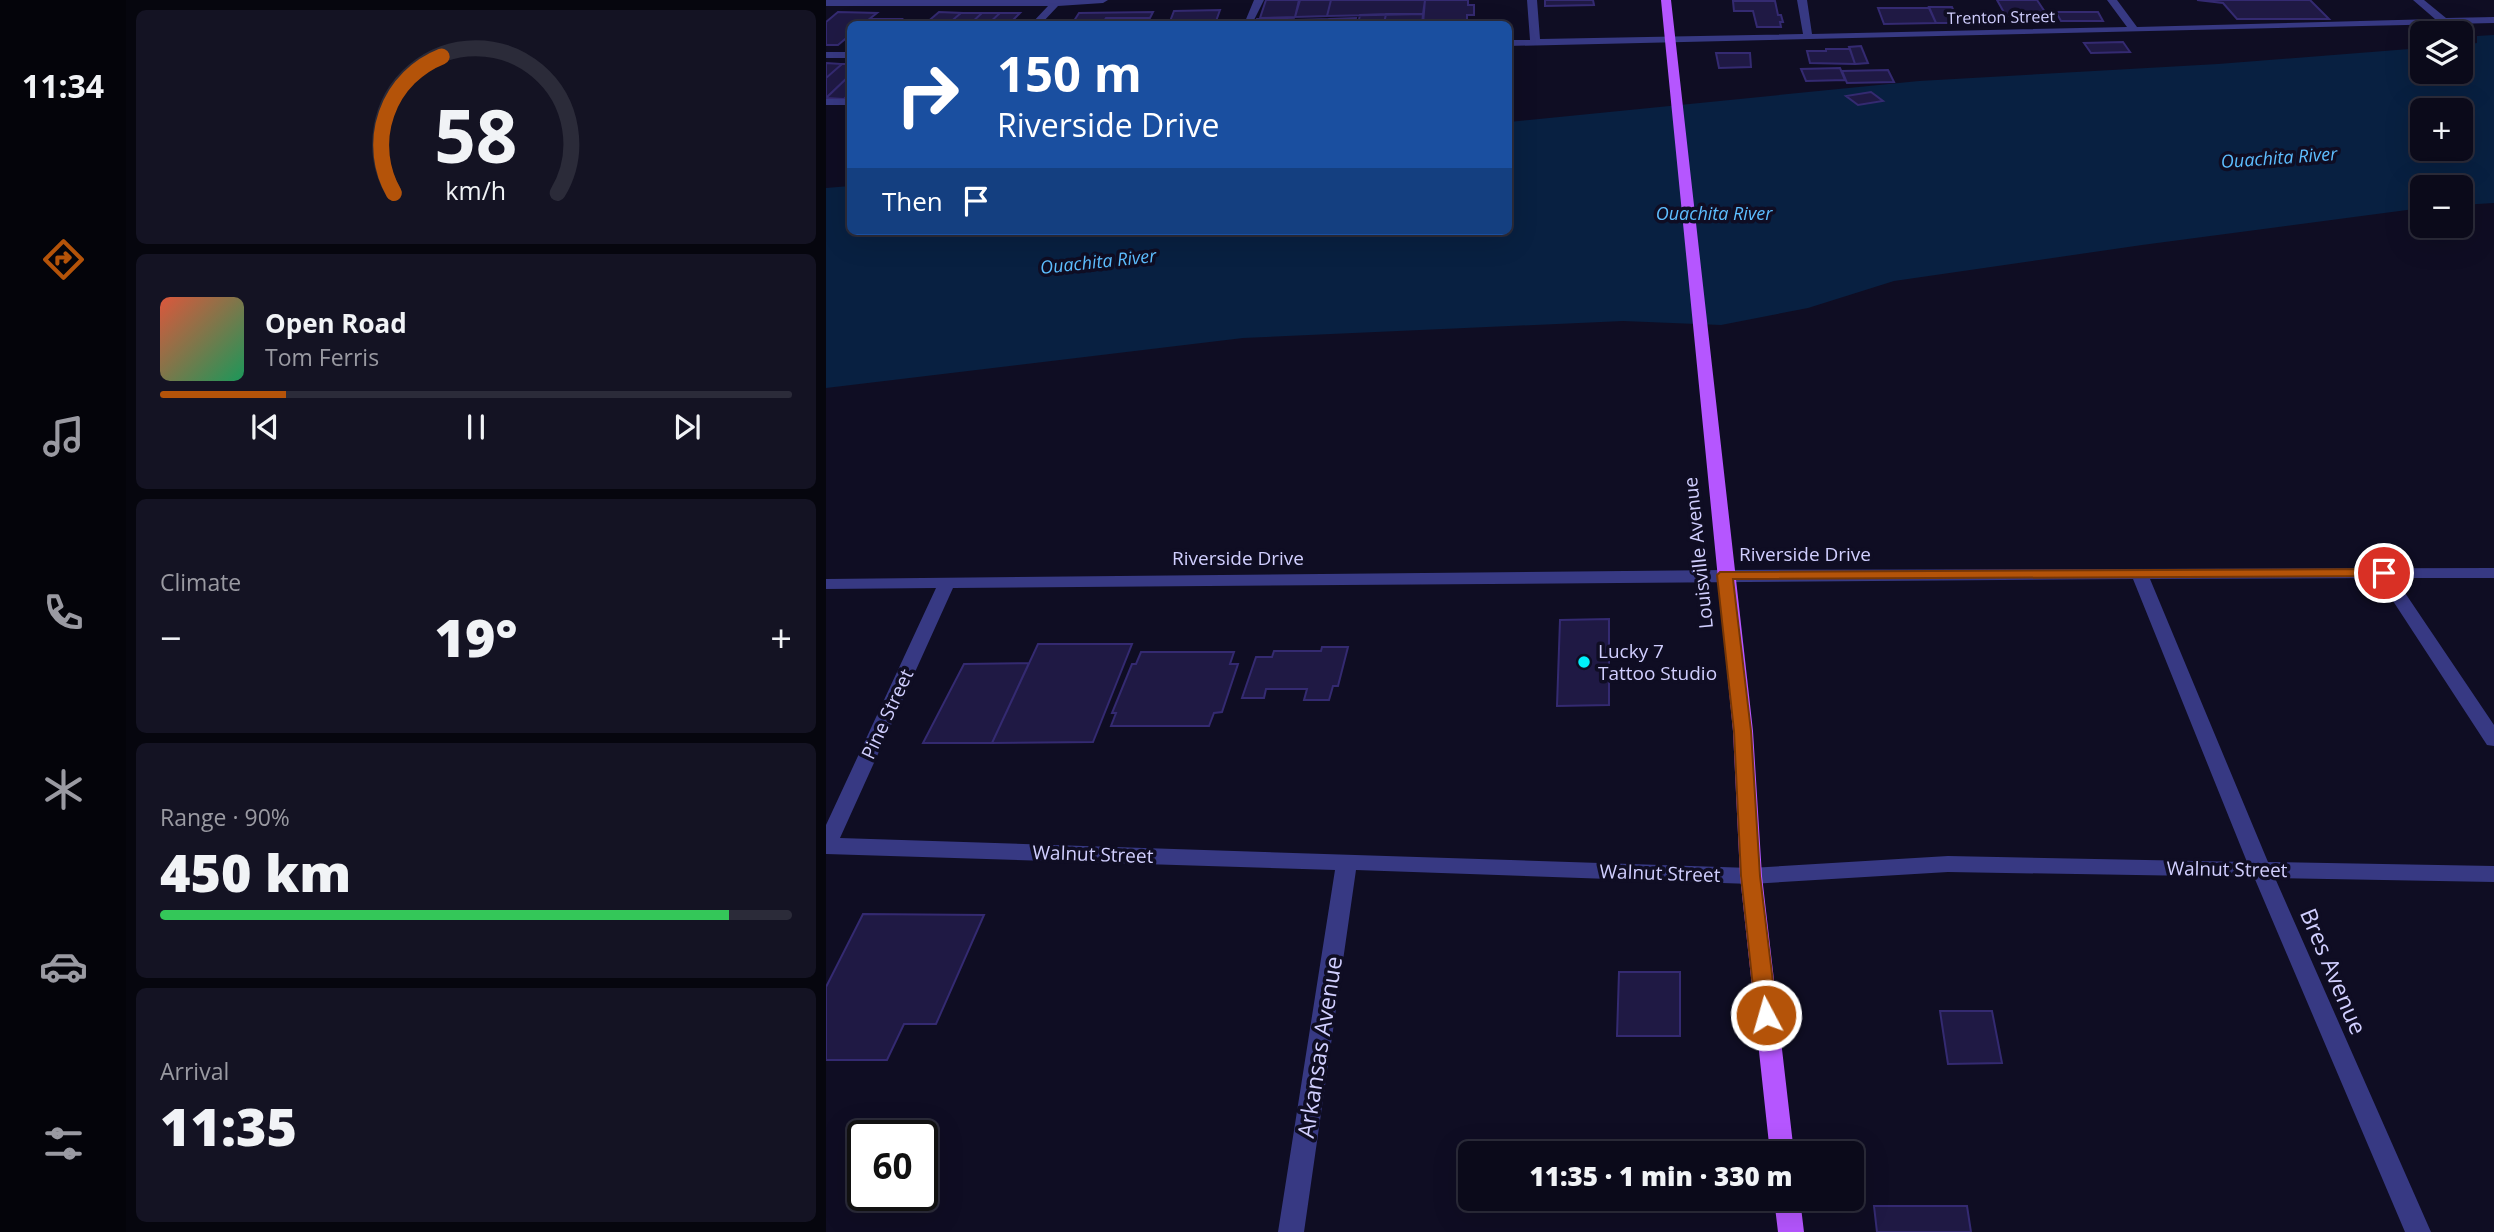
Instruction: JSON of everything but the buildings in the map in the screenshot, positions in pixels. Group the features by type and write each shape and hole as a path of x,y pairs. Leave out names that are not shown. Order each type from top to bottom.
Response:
{"main road":[{"name":"Louisville Avenue","path":"1666,0 1743,731 1751,876 1781,1141"},
{"path":"1788,1211 1791,1232"}],"street":[{"path":"826,3 1103,0"},
{"path":"1249,21 1259,0"},
{"path":"1532,0 1535,43"},
{"path":"1802,0 1808,36"},
{"path":"2112,0 2134,30"},
{"path":"2418,0 2442,20"},
{"path":"1039,21 1057,1"},
{"name":"Trenton Street","path":"1512,43 2494,20"},
{"path":"826,55 847,55"},
{"path":"826,102 847,103"},
{"path":"2384,573 2494,740"},
{"name":"Riverside Drive","path":"826,584 1725,575 2494,573"},
{"name":"Bres Avenue","path":"2139,574 2261,870 2418,1232"},
{"name":"Pine Street","path":"826,846 948,581"},
{"name":"Walnut Street","path":"826,846 1751,876 1948,864 2494,874"},
{"name":"Arkansas Avenue","path":"1291,1232 1347,862"}],"water":[{"name":"Ouachita River","path":"2494,35 2494,203 2473,204 2473,175 2410,175 2410,210 1894,281 1808,308 1721,325 1623,321 1243,338 826,388 826,188 847,186 847,235 1512,235 1512,122 1919,81 2218,64 2410,49 2410,84 2473,84 2473,44 2477,43 2477,36"}],"place":[{"name":"Lucky 7 Tattoo Studio","path":"1584,662"}],"route":[{"path":"1766,1015 1751,876 1743,731 1725,575 2384,573"}]}
